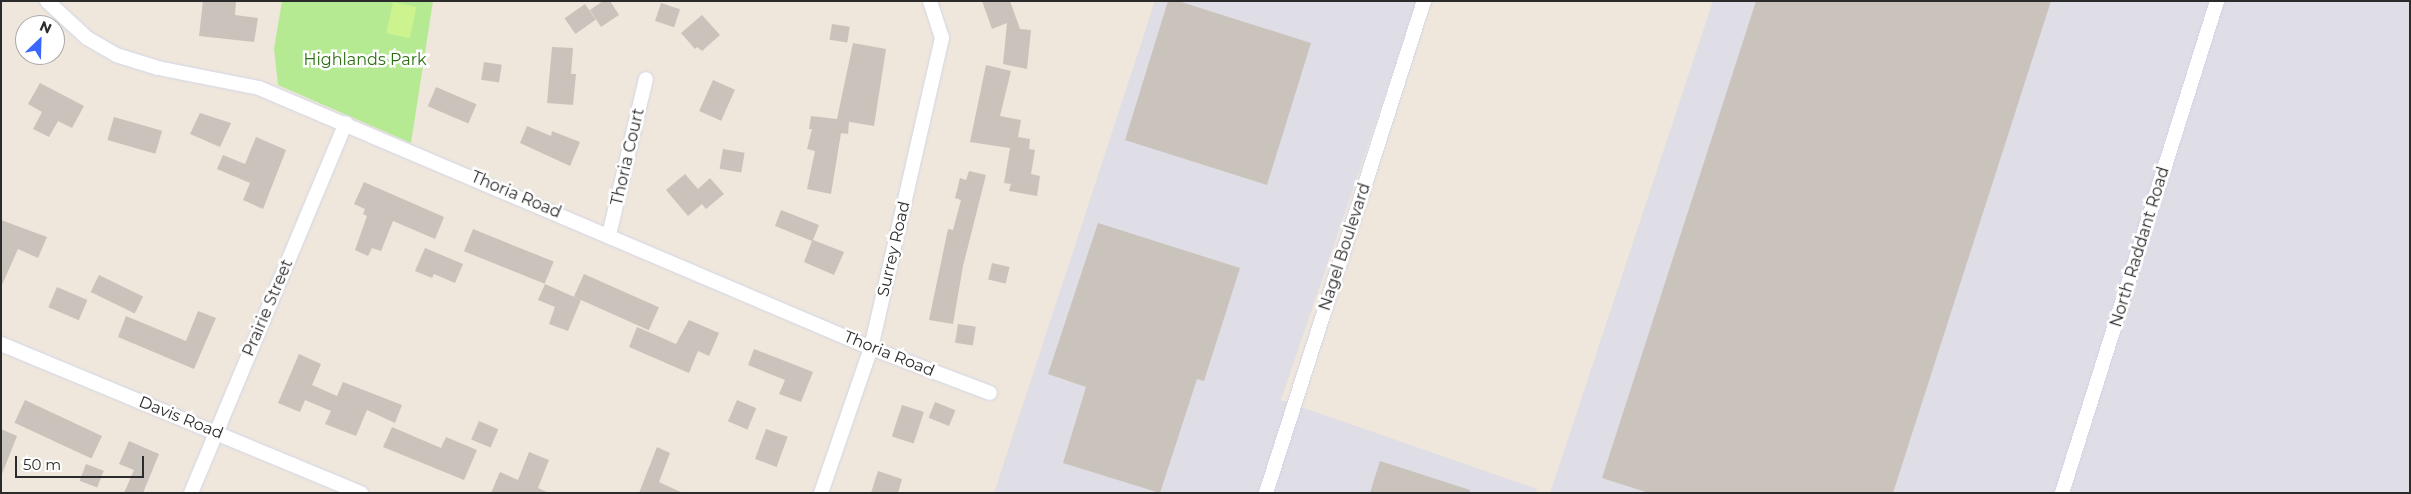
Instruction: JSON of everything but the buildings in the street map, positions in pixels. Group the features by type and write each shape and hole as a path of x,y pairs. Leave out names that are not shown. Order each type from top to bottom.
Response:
{"street":[{"name":"Thoria Road","path":"47,1 87,38 116,55 158,68 259,88 610,235 871,348 990,393"},
{"name":"Surrey Road","path":"821,493 871,348 942,38 930,1"},
{"name":"Nagel Boulevard","path":"1266,493 1424,1"},
{"name":"North Raddant Road","path":"2062,493 2217,1"},
{"name":"Thoria Court","path":"610,235 646,79"},
{"name":"Prairie Street","path":"190,493 346,123"},
{"name":"Davis Road","path":"1,344 361,493"}],"shaded area":[{"path":"1155,1 1417,1 1281,400 1537,489 1536,493 994,493"},
{"path":"1713,1 2410,1 2410,493 1550,493"}],"green space":[{"name":"Highlands Park","path":"282,1 433,1 411,143 278,85 274,49"},
{"path":"393,2 416,7 410,38 386,33"}]}
